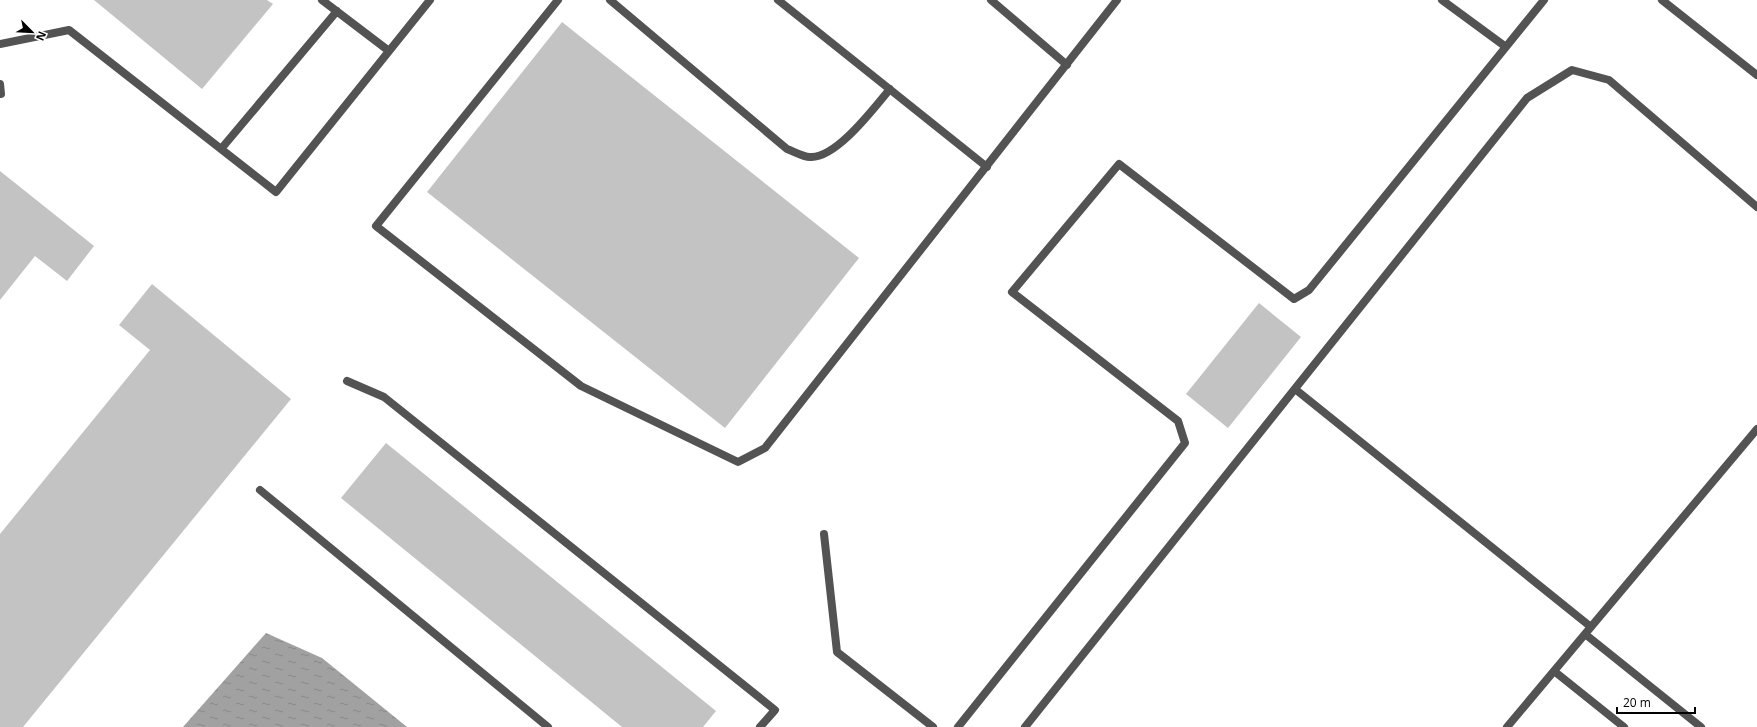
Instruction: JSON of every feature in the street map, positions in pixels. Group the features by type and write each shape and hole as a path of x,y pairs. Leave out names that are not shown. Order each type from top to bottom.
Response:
{"street":[{"path":"322,0 389,51"},
{"path":"0,44 70,30 276,192 430,0"},
{"path":"558,0 376,226 581,386 738,462 765,448 1117,0"},
{"path":"610,0 786,149 810,157 832,151 848,136 890,89"},
{"path":"778,0 987,167"},
{"path":"991,0 1067,65"},
{"path":"1442,0 1506,47"},
{"path":"958,727 1185,443 1178,421 1012,292 1119,164 1294,299 1310,290 1544,0"},
{"path":"1662,0 1757,74"},
{"path":"221,149 337,11"},
{"path":"1025,727 1527,98 1572,70 1609,80 1757,207"},
{"path":"0,84 1,94"},
{"path":"347,381 384,397 775,710 760,727"},
{"path":"1295,389 1591,627"},
{"path":"1507,727 1757,429"},
{"path":"260,490 548,727"},
{"path":"824,534 837,652 933,727"},
{"path":"1585,634 1701,727"},
{"path":"1554,671 1624,727"}],"water":[{"path":"266,633 322,658 407,727 183,727"}],"building":[{"path":"94,0 267,0 273,4 202,89"},
{"path":"562,22 859,258 725,428 427,192"},
{"path":"0,171 94,246 67,281 35,256 0,300"},
{"path":"152,284 291,399 23,727 0,727 0,534 150,350 119,325"},
{"path":"1259,303 1301,337 1228,428 1186,394"},
{"path":"386,443 716,711 703,727 622,727 341,498"}]}
